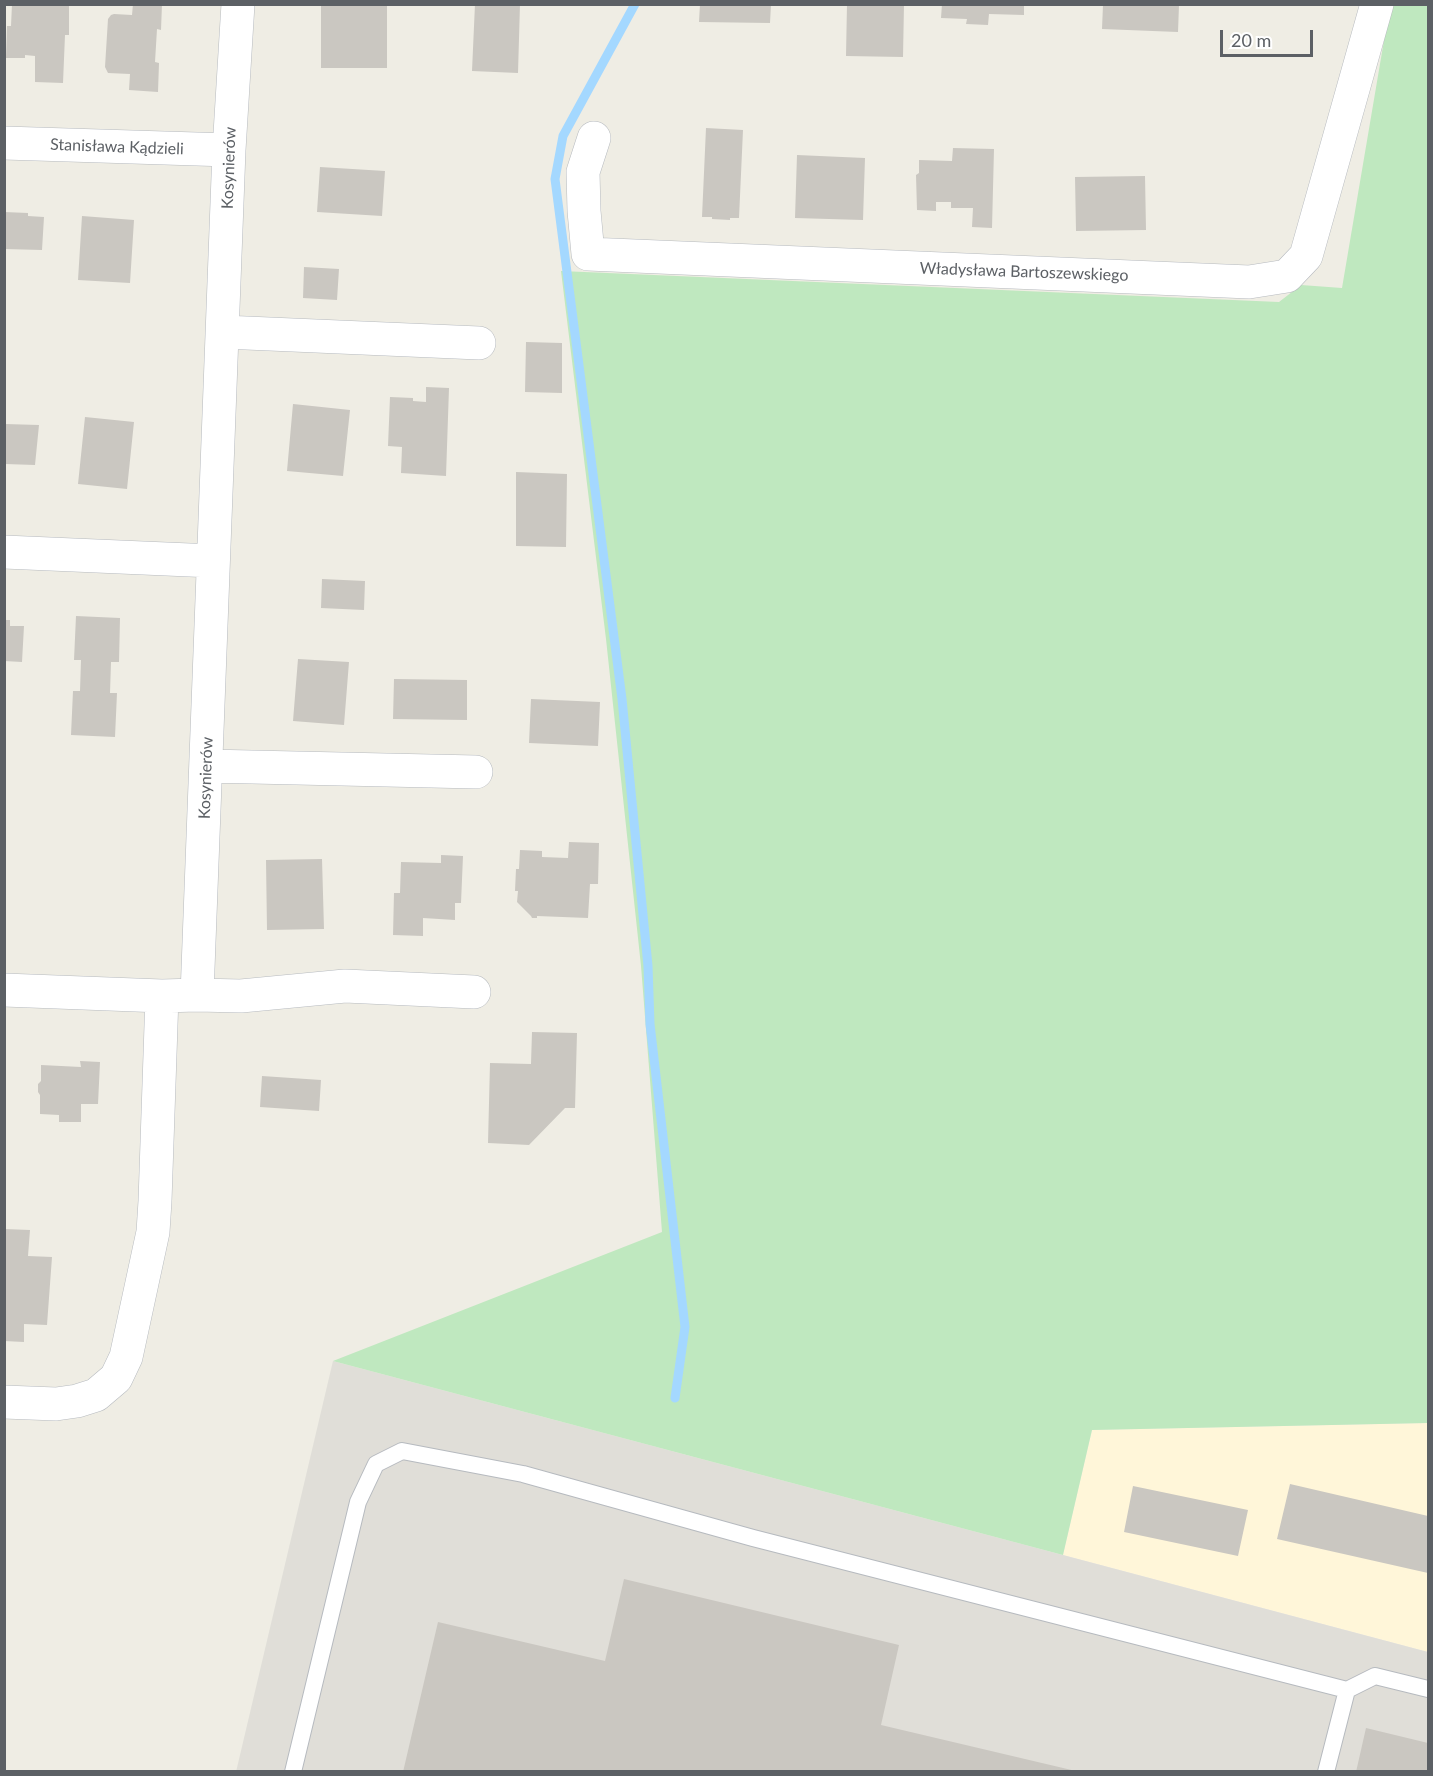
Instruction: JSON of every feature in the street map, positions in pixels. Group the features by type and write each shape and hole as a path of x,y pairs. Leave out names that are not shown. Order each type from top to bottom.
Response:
{"street":[{"name":"Kosynierów","path":"197,995 229,150 238,4"},
{"name":"Władysława Bartoszewskiego","path":"594,138 583,172 588,254 1249,282 1287,276 1306,256 1377,4"},
{"name":"Stanisława Kądzieli","path":"4,143 229,150"},
{"path":"223,332 479,343"},
{"path":"4,552 213,561"},
{"path":"207,766 476,772"},
{"path":"4,990 162,996 241,996 345,986 474,992"},
{"path":"4,1402 56,1404 96,1395 116,1378 126,1357 153,1232 162,996"}],"lane":[{"path":"293,1772 358,1502 376,1464 402,1451 523,1474 753,1538 1347,1690 1375,1676 1428,1689"},
{"path":"1326,1772 1347,1690"}],"shaded area":[{"path":"333,1361 1428,1652 1428,1771 236,1772"},
{"path":"1428,1423 1428,1652 1063,1555 1092,1430"}],"green space":[{"path":"1390,5 1428,5 1428,1423 1092,1430 1063,1555 333,1361 662,1232 641,966 606,639 561,271 1279,302 1301,285 1342,288"}],"building":[{"path":"12,4 69,4 69,35 65,35 63,83 35,82 35,56 6,58 7,26 11,26"},
{"path":"133,4 162,4 161,30 157,29 155,62 159,63 158,92 129,90 130,74 108,73 105,67 108,19 114,14 132,15"},
{"path":"321,4 387,4 387,68 321,68"},
{"path":"475,4 520,4 518,73 472,71"},
{"path":"700,4 771,4 770,23 699,22"},
{"path":"847,4 904,4 903,57 846,56"},
{"path":"942,4 1024,4 1024,15 989,14 988,25 966,24 967,19 941,18"},
{"path":"1103,5 1179,5 1178,32 1102,29"},
{"path":"706,128 743,130 739,218 730,218 730,220 702,217"},
{"path":"953,148 994,149 992,228 972,227 973,208 951,208 951,202 936,202 936,211 917,210 916,175 919,173 919,160 952,161"},
{"path":"797,155 865,158 863,220 795,218"},
{"path":"320,167 385,171 382,216 317,212"},
{"path":"1145,176 1146,230 1076,231 1075,177"},
{"path":"4,212 28,213 28,216 44,217 42,250 4,249"},
{"path":"82,216 134,220 130,283 78,280"},
{"path":"304,267 339,269 337,300 303,298"},
{"path":"526,342 562,343 562,393 525,392"},
{"path":"426,387 449,388 446,476 401,473 402,447 388,446 390,397 413,398 413,401 426,402"},
{"path":"293,404 350,410 343,476 287,471"},
{"path":"85,417 134,422 127,489 78,484"},
{"path":"5,424 39,425 35,465 5,464"},
{"path":"516,472 567,474 566,547 516,546"},
{"path":"322,579 365,581 364,610 321,608"},
{"path":"76,616 120,618 119,662 111,662 110,693 117,693 115,737 71,735 73,691 80,691 81,660 74,660"},
{"path":"4,620 10,620 10,626 24,626 22,662 4,661"},
{"path":"298,659 349,662 344,725 293,721"},
{"path":"394,679 467,680 467,720 393,719"},
{"path":"531,699 600,702 598,746 529,743"},
{"path":"569,842 599,843 598,884 590,884 588,918 537,916 537,918 532,918 517,902 518,891 515,891 520,850 542,851 542,857 568,858"},
{"path":"441,855 463,856 461,903 455,903 455,920 423,918 423,936 393,935 394,893 400,893 401,862 441,863"},
{"path":"322,859 324,929 267,930 266,860"},
{"path":"532,1032 577,1033 575,1108 565,1108 529,1145 488,1143 490,1063 531,1064"},
{"path":"80,1061 100,1062 98,1104 81,1104 81,1122 59,1122 59,1115 40,1114 38,1084 41,1081 41,1065 81,1067"},
{"path":"262,1076 321,1080 319,1111 260,1107"},
{"path":"4,1229 30,1230 28,1256 52,1257 47,1325 24,1324 24,1342 4,1341"},
{"path":"1290,1484 1428,1516 1428,1573 1277,1539"},
{"path":"1133,1486 1248,1510 1238,1556 1124,1532"},
{"path":"624,1579 899,1645 881,1725 1080,1772 403,1772 438,1622 605,1661"},
{"path":"1366,1728 1428,1743 1427,1772 1356,1772"}],"waterway":[{"path":"635,4 563,136 555,179 622,699 648,966 650,1024 685,1327 675,1398"}]}
